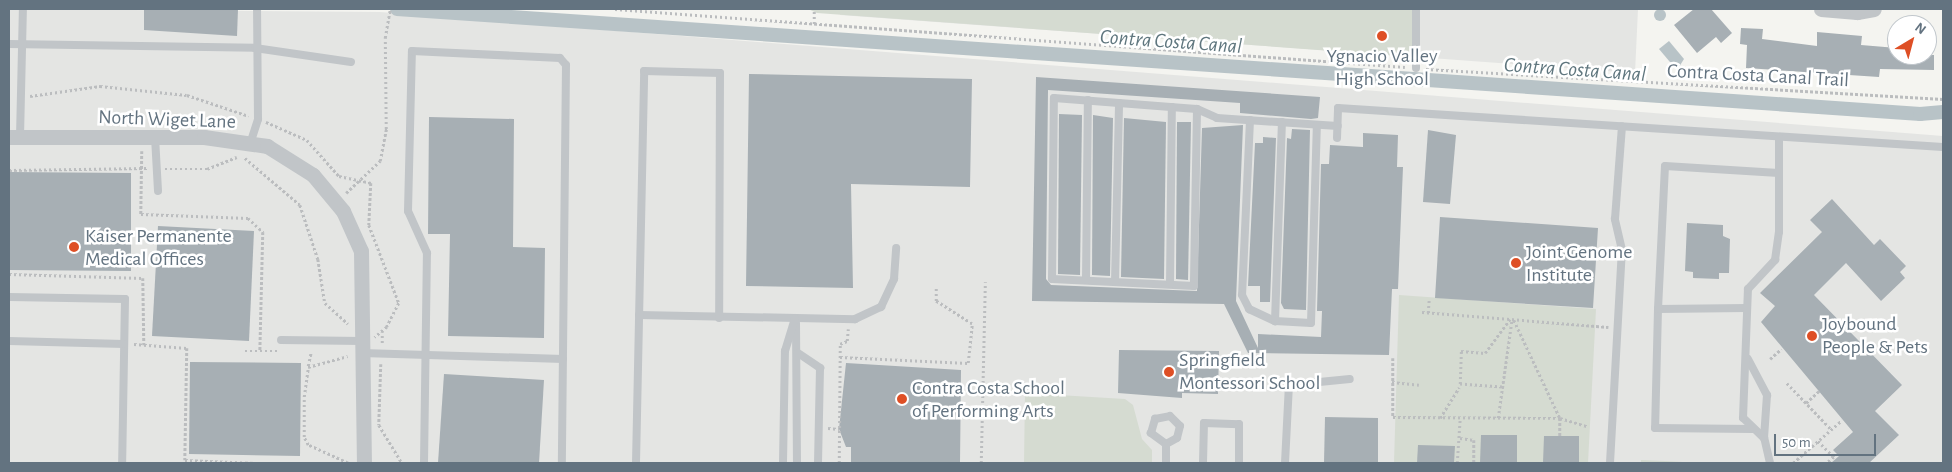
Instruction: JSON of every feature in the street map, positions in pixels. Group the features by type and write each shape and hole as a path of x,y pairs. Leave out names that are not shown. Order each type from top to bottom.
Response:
{"street":[{"path":"1821,9 1857,12 1874,9"},
{"name":"North Wiget Lane","path":"14,137 149,137 267,146 313,175 334,200 360,251 355,348 364,463"}],"lane":[{"path":"14,137 21,96 23,9"},
{"path":"250,144 258,119 255,48 257,9"},
{"path":"1416,9 1416,68"},
{"path":"9,44 255,48 351,62"},
{"path":"424,463 427,253 408,211 412,51 560,58 566,65 562,463"},
{"path":"636,463 644,71 720,73 719,318"},
{"path":"1197,109 1194,286 1052,279 1054,98 1197,109 1217,118 1338,126"},
{"path":"1086,280 1088,100"},
{"path":"1115,282 1119,103"},
{"path":"1170,284 1172,107"},
{"path":"1337,138 1338,108 1943,147"},
{"path":"1250,120 1242,295 1249,309 1275,321 1311,323 1317,125"},
{"path":"1275,321 1282,122"},
{"path":"1610,463 1622,250 1615,219 1622,126"},
{"path":"149,137 157,168 158,191"},
{"path":"1764,438 1752,430 1743,418 1748,359 1747,308 1748,289 1775,260 1779,137"},
{"path":"1752,430 1655,428 1658,309 1666,166 1779,173"},
{"path":"639,315 850,319 881,307 894,279 896,248"},
{"path":"9,297 125,300 122,463"},
{"path":"1658,309 1747,308"},
{"path":"795,319 798,353 797,463"},
{"path":"783,463 785,351 795,319"},
{"path":"281,340 355,348 381,354 563,360"},
{"path":"9,341 124,344"},
{"path":"798,353 820,368 818,463"},
{"path":"1748,359 1767,395 1764,438 1770,463"},
{"path":"1285,463 1289,385 1350,379"},
{"path":"1203,463 1204,423 1239,424 1238,463"},
{"path":"1166,444 1166,463"}],"path":[{"path":"334,200 364,178 380,161 386,130 385,38 390,22 390,9"},
{"name":"Contra Costa Canal Trail","path":"615,9 1416,68 1943,99"},
{"path":"814,9 814,24"},
{"path":"21,96 100,86 172,93 258,119 307,140 340,176 364,178 371,183 369,225 399,303 382,332 379,425 402,463"},
{"path":"149,137 142,168 141,214 248,218 263,232 260,351"},
{"path":"9,170 157,168 193,171 237,156 247,158 276,188 292,197 306,218 325,302 348,323 355,348"},
{"path":"982,463 984,282"},
{"path":"840,357 968,363 972,324 936,301 936,286"},
{"path":"1428,313 1429,300"},
{"path":"1422,312 1612,327 1612,321"},
{"path":"838,463 840,357 850,319"},
{"path":"1498,418 1512,319"},
{"path":"1502,387 1460,384 1461,351 1486,353 1512,319"},
{"path":"1512,319 1560,418 1560,436"},
{"path":"308,367 355,348 382,332"},
{"path":"124,344 187,348 185,462 258,463"},
{"path":"340,352 355,348"},
{"path":"1770,359 1781,349"},
{"path":"245,351 289,351"},
{"path":"316,352 308,352 304,437 316,452 348,463"},
{"path":"1393,358 1393,418 1560,418 1587,426"},
{"path":"1392,382 1419,385"},
{"path":"1787,383 1831,429"},
{"path":"1440,418 1460,388"},
{"path":"1806,403 1820,390"},
{"path":"1457,463 1460,418"},
{"path":"1793,463 1842,420"},
{"path":"1460,438 1474,440 1474,463"},
{"path":"1818,441 1834,457 1827,463"},
{"path":"319,463 348,463"}],"shaded area":[{"path":"9,9 380,12 1943,136 1943,463 9,463"},
{"path":"808,9 1414,9 1413,57 817,13"},
{"name":"Ygnacio Valley High School","path":"840,9 1638,9 1635,73 840,15"},
{"path":"1660,9 1666,15 1660,21 1654,15"},
{"path":"1669,41 1684,59 1679,67 1675,68 1659,49"},
{"path":"1399,295 1596,309 1588,463 1394,463"},
{"path":"1025,393 1125,399 1133,405 1142,439 1152,450 1152,463 1024,463"},
{"path":"1641,460 1665,461 1701,463 1641,463"}],"building":[{"path":"144,9 238,9 237,36 144,30"},
{"path":"1694,9 1711,9 1732,33 1721,43 1716,37 1697,53 1674,25"},
{"path":"1741,28 1763,29 1762,39 1817,46 1817,32 1862,36 1861,45 1887,47 1887,65 1934,65 1934,70 1880,69 1879,77 1746,68 1747,45 1740,44"},
{"path":"749,74 972,79 970,187 851,184 853,288 746,286"},
{"path":"1036,77 1320,97 1318,118 1311,119 1240,113 1240,103 1048,90 1046,279 1051,285 1197,291 1202,128 1243,125 1236,301 1258,348 1258,334 1321,337 1322,311 1317,311 1321,164 1329,164 1330,145 1363,147 1363,133 1398,135 1397,167 1403,167 1398,289 1392,289 1389,355 1248,353 1224,304 1032,301"},
{"path":"1059,114 1082,115 1080,275 1058,274"},
{"path":"1093,115 1113,118 1110,276 1092,275"},
{"path":"429,117 514,119 513,247 545,248 544,338 448,336 450,234 428,234"},
{"path":"1124,118 1166,122 1164,279 1121,277"},
{"path":"1177,122 1191,122 1188,280 1176,279"},
{"path":"1292,129 1310,130 1306,310 1284,309 1281,303 1287,138 1291,139"},
{"path":"1428,130 1456,135 1450,204 1423,202"},
{"path":"1263,137 1276,138 1270,302 1260,302 1260,286 1248,286 1255,143 1263,143"},
{"path":"9,172 131,173 131,271 9,270"},
{"name":"Joybound People & Pets","path":"1832,199 1874,245 1880,239 1906,266 1900,272 1905,278 1881,301 1846,263 1814,295 1902,385 1875,411 1899,435 1869,463 1831,463 1839,456 1833,450 1853,432 1761,322 1775,306 1760,293 1822,232 1810,220"},
{"name":"Joint Genome Institute","path":"1440,217 1598,228 1593,308 1435,298"},
{"path":"1687,223 1723,225 1723,236 1730,239 1729,273 1719,273 1719,279 1693,278 1693,272 1685,271"},
{"path":"158,226 254,231 249,341 152,336"},
{"name":"Springfield Montessori School","path":"1119,350 1219,351 1218,394 1182,393 1182,398 1118,393"},
{"path":"190,362 301,363 300,456 189,454"},
{"name":"Contra Costa School of Performing Arts","path":"846,363 961,370 960,463 851,463 851,447 846,447 839,429"},
{"path":"444,374 544,380 539,463 438,463"},
{"path":"1325,417 1378,418 1378,463 1324,463"},
{"path":"1481,435 1517,435 1517,463 1480,463"},
{"path":"1544,436 1579,436 1579,463 1543,463"},
{"path":"1418,445 1455,446 1454,463 1417,463"}],"waterway":[{"name":"Contra Costa Canal","path":"397,9 1920,114 1943,112"}],"place":[{"name":"Ygnacio Valley High School","path":"1382,36"},
{"name":"Kaiser Permanente Medical Offices","path":"74,247"},
{"name":"Joint Genome Institute","path":"1516,263"},
{"name":"Joybound People & Pets","path":"1812,336"},
{"name":"Springfield Montessori School","path":"1169,372"},
{"name":"Contra Costa School of Performing Arts","path":"902,399"}]}
